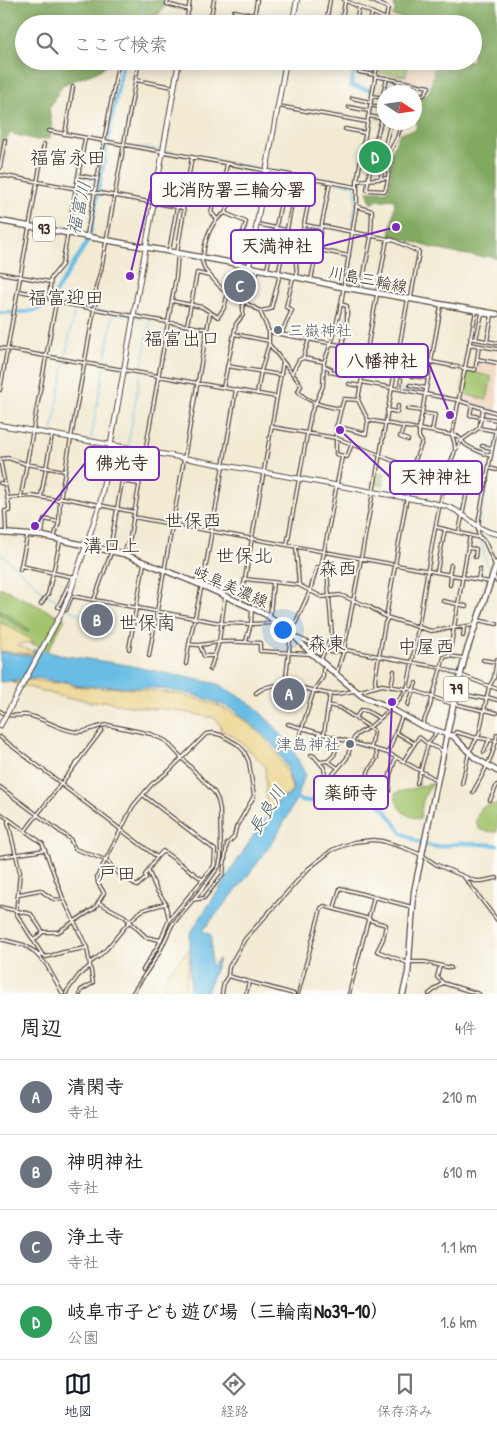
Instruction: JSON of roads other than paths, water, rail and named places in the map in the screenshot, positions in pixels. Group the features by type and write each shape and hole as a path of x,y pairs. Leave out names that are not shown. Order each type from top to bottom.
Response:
{"main road":[{"name":"川島三輪線","path":"0,221 233,263 295,278 378,294 497,314"},
{"name":"岐阜美濃線","path":"3,534 42,536 124,554 240,603 269,617 291,632 320,661 367,699 390,708 422,726 453,736 469,752 497,771"},
{"name":"79","path":"403,994 409,962 412,907 453,704 460,675 490,582 496,573"}],"street":[{"path":"168,0 167,4 189,10"},
{"path":"189,15 190,0"},
{"path":"211,15 214,0"},
{"path":"234,11 254,15 257,0"},
{"path":"294,15 297,0"},
{"path":"328,15 330,0"},
{"path":"342,15 345,0 378,15"},
{"path":"370,0 388,8 387,15"},
{"path":"358,15 359,6"},
{"path":"88,237 117,70"},
{"path":"54,538 94,310 96,284 107,241 138,70"},
{"path":"177,70 100,504 74,577 58,607 66,610 72,596 222,623 277,623"},
{"path":"249,267 284,70"},
{"path":"359,70 359,72 375,76 420,85"},
{"path":"287,545 310,413 323,386 324,362 332,344 350,256 356,206 356,187 376,70"},
{"path":"386,85 387,78"},
{"path":"136,80 174,87"},
{"path":"397,85 399,81"},
{"path":"422,86 429,87 424,95 422,95"},
{"path":"65,134 73,87"},
{"path":"372,96 377,97"},
{"path":"352,98 377,106"},
{"path":"278,106 367,122"},
{"path":"349,107 369,111"},
{"path":"368,116 377,118"},
{"path":"344,129 365,133"},
{"path":"379,130 373,149 367,190 385,190 389,162 383,151"},
{"path":"380,178 383,151 389,130"},
{"path":"362,148 390,151 400,130"},
{"path":"49,131 356,187"},
{"path":"85,138 62,265 53,275 50,282 50,300 56,303 206,329"},
{"path":"0,168 5,140"},
{"path":"0,390 44,144"},
{"path":"124,554 128,544 172,301 183,208 192,157"},
{"path":"216,218 211,212 219,187 223,185 227,164"},
{"path":"266,271 287,174"},
{"path":"78,175 97,179"},
{"path":"0,176 183,208"},
{"path":"357,181 388,178"},
{"path":"281,334 292,310 286,307 295,278 296,264 313,179"},
{"path":"312,280 330,182"},
{"path":"223,185 233,187 231,201 225,213 216,218 205,242 202,258 204,270 228,293 260,311 270,332 269,344 260,371 256,394"},
{"path":"284,190 310,196"},
{"path":"260,311 271,309 294,193"},
{"path":"185,196 214,202"},
{"path":"356,206 372,210 371,237 361,290"},
{"path":"169,252 177,207"},
{"path":"225,213 246,222 233,263"},
{"path":"257,224 286,230 307,239 306,244 350,256"},
{"path":"304,225 393,240 419,252 392,382 362,559 344,650 336,674"},
{"path":"241,239 254,242"},
{"path":"336,426 366,434 368,420 358,400 387,239"},
{"path":"223,388 236,324 243,315 242,301 245,293 250,292 258,269"},
{"path":"0,273 50,282"},
{"path":"187,326 197,273 210,276"},
{"path":"18,291 36,294"},
{"path":"172,301 206,308 210,313 218,317 224,308 228,293"},
{"path":"21,496 56,303"},
{"path":"341,304 348,306 342,346"},
{"path":"376,687 375,679 384,623 387,617 412,468 422,442 419,437 419,429 442,304"},
{"path":"456,449 452,435 457,400 476,311"},
{"path":"149,656 210,313"},
{"path":"476,339 482,314 492,316 487,341"},
{"path":"270,332 475,370 480,346"},
{"path":"234,334 269,341"},
{"path":"470,338 497,343"},
{"path":"292,373 299,360 303,358 309,339"},
{"path":"269,344 299,382 298,391 302,396 326,406 341,409"},
{"path":"469,344 497,349"},
{"path":"0,348 276,397"},
{"path":"303,358 324,362"},
{"path":"477,358 497,363"},
{"path":"324,366 330,369 330,372 340,374 343,360"},
{"path":"240,603 283,362"},
{"path":"227,366 280,375"},
{"path":"412,376 428,378"},
{"path":"400,388 401,379"},
{"path":"361,382 457,400 497,413"},
{"path":"392,382 401,383"},
{"path":"350,384 361,386"},
{"path":"410,385 426,388"},
{"path":"186,664 202,586 236,390"},
{"path":"352,444 348,456 342,457 336,454 336,426 344,398 358,400"},
{"path":"472,405 470,415 497,420"},
{"path":"387,410 397,412 398,406"},
{"path":"407,409 435,415 432,431"},
{"path":"329,779 347,758 356,735 379,718 403,696 407,689 439,505 447,470 462,440 479,428 483,409"},
{"path":"368,420 457,436 465,444 483,454 491,456"},
{"path":"480,538 478,527 497,424"},
{"path":"0,425 439,505 452,508 478,527 497,534"},
{"path":"404,426 400,437 408,440"},
{"path":"271,427 336,438 380,454 423,474 442,490"},
{"path":"479,428 496,431"},
{"path":"41,497 52,435"},
{"path":"482,446 492,448"},
{"path":"322,568 342,457"},
{"path":"0,511 9,511 0,459 8,458 26,464 65,471"},
{"path":"423,474 424,464"},
{"path":"429,478 431,466"},
{"path":"490,469 497,470"},
{"path":"447,470 487,480"},
{"path":"459,532 470,476"},
{"path":"94,600 110,551 122,480 139,484"},
{"path":"0,483 5,484"},
{"path":"7,498 21,496 64,498 134,512"},
{"path":"3,534 5,511"},
{"path":"133,517 490,582"},
{"path":"42,536 44,519 58,522"},
{"path":"436,526 480,538 485,542 496,573 497,582"},
{"path":"437,572 445,530"},
{"path":"20,570 27,535"},
{"path":"449,656 470,535"},
{"path":"42,604 47,595 60,540"},
{"path":"296,547 298,585"},
{"path":"468,548 476,549 475,557"},
{"path":"129,649 144,563"},
{"path":"450,585 451,565"},
{"path":"21,566 74,577"},
{"path":"286,686 291,632 310,591 317,567 327,570 332,635 320,661"},
{"path":"478,580 480,569"},
{"path":"0,726 2,717 57,620 71,590 74,577"},
{"path":"245,580 298,585 322,597 340,595 370,607 387,617 431,631 464,627 477,623 497,624"},
{"path":"269,617 273,583"},
{"path":"210,670 219,642 225,597"},
{"path":"443,601 466,606"},
{"path":"246,642 251,624 252,609"},
{"path":"463,636 464,627"},
{"path":"296,637 334,653 344,650 442,668 497,690"},
{"path":"189,644 200,646 219,642 260,643 260,651 311,653"},
{"path":"200,646 204,656 215,656"},
{"path":"422,726 444,657 449,656 463,659 466,656"},
{"path":"462,784 469,752 478,738 486,698 494,678 497,660 483,660"},
{"path":"299,738 314,690 323,677 323,670 326,666"},
{"path":"391,687 394,671"},
{"path":"408,705 416,683"},
{"path":"256,693 272,686 286,686 330,694 382,685 413,690 453,704 497,713"},
{"path":"456,692 497,700"},
{"path":"324,734 330,694"},
{"path":"328,705 340,708 369,727 374,732 371,748"},
{"path":"356,717 361,710 367,711 379,718"},
{"path":"0,711 2,717"},
{"path":"0,711 9,716 26,715 76,732 108,725 151,734 166,741 183,757 216,796 221,820 220,862 207,884 172,925 159,953 132,994"},
{"path":"388,753 403,716"},
{"path":"288,724 388,753 404,760 437,780"},
{"path":"26,831 102,730"},
{"path":"417,783 428,744 436,730"},
{"path":"34,940 43,932 58,932 95,908 104,893 97,877 133,806 206,734 213,732 237,744 247,756 254,792 253,799 236,828 234,837 227,844 223,874 204,898 192,900"},
{"path":"453,736 456,732 497,741"},
{"path":"397,733 414,743"},
{"path":"473,792 487,766 497,741 497,734"},
{"path":"0,736 157,857"},
{"path":"404,760 420,737 428,744 443,751"},
{"path":"319,762 328,761 334,755 340,738"},
{"path":"484,752 489,740"},
{"path":"363,788 369,770 377,758 376,750"},
{"path":"311,755 324,768 325,775"},
{"path":"389,791 390,775 396,757"},
{"path":"328,761 338,768"},
{"path":"350,789 354,777"},
{"path":"331,781 342,788 369,788 374,790"},
{"path":"490,800 497,786"},
{"path":"0,787 70,839 75,849 106,860 123,878 128,879 137,886 146,878 145,875 148,870 163,851 203,880"},
{"path":"143,795 215,850 214,864 169,920 143,970"},
{"path":"0,813 42,843 63,898 87,948 93,983 81,990 80,994"},
{"path":"9,820 20,872 17,914 42,954"},
{"path":"222,994 229,967 255,926 308,869 332,850 354,842 373,840 422,854 437,865 464,877 478,881 497,878"},
{"path":"0,857 45,850"},
{"path":"148,870 157,891 166,903 169,920"},
{"path":"464,877 497,920"},
{"path":"334,909 340,888 412,907"},
{"path":"19,894 40,890 50,899 58,900 63,898"},
{"path":"349,994 374,897"},
{"path":"99,903 130,920 146,937 160,940"},
{"path":"90,962 112,944 130,920 142,910 166,903"},
{"path":"298,994 321,908 324,906 386,925 377,951 409,962 425,962 451,968"},
{"path":"0,907 31,914 43,932"},
{"path":"0,939 24,945 46,957 87,948"},
{"path":"33,951 46,964 66,993 79,975 90,966"},
{"path":"440,966 437,976 444,984 479,994"},
{"path":"228,976 294,994"},
{"path":"246,994 249,982"},
{"path":"429,994 444,984"}],"water":[{"path":"33,650 127,665 218,684 254,706 277,729 295,754 305,774 288,816 262,857 202,931 211,935 211,967 219,959 207,994 190,994 190,934 261,824 273,811 281,797 288,797 293,789 287,767 275,747 233,709 191,694 157,688 74,685 67,681 57,682 38,678 0,682 0,652 35,656"}],"waterway":[{"path":"143,0 143,15"},
{"name":"福富川","path":"0,313 28,312 46,305 89,239 121,70"},
{"name":"福富川","path":"354,70 351,86 371,90"},
{"path":"405,81 430,87"},
{"path":"143,147 160,150"},
{"path":"165,151 185,155"},
{"path":"187,155 227,162"},
{"path":"228,163 265,169"},
{"path":"269,170 305,177"},
{"path":"320,180 354,185"},
{"path":"352,230 356,197 355,188"},
{"path":"358,191 358,205"},
{"path":"354,225 358,208"},
{"path":"345,286 353,246 353,234"},
{"path":"345,289 342,302 347,304"},
{"path":"52,303 75,307 65,359"},
{"path":"75,307 113,313 104,366"},
{"path":"114,313 131,316"},
{"path":"344,329 346,316"},
{"path":"135,317 142,318"},
{"path":"141,372 149,320"},
{"path":"341,347 366,351"},
{"path":"364,370 368,352"},
{"path":"52,433 65,361"},
{"path":"91,439 104,368"},
{"path":"128,446 140,375"},
{"path":"396,388 424,393"},
{"path":"426,393 448,397"},
{"path":"469,403 497,411"},
{"path":"479,525 497,432"},
{"path":"479,532 486,562 492,570"},
{"path":"0,553 46,594 59,602"},
{"path":"67,608 87,618"},
{"name":"長良川","path":"295,796 301,801 370,800 377,802 402,833 420,843 436,847 462,843 497,845"}],"place":[{"name":"岐阜市子ども遊び場（三輪南No39-10）","path":"375,157"},
{"name":"天満神社","path":"396,227"},
{"name":"北消防署三輪分署","path":"130,276"},
{"name":"浄土寺","path":"240,286"},
{"name":"三嶽神社","path":"278,330"},
{"name":"八幡神社","path":"450,415"},
{"name":"天神神社","path":"340,430"},
{"name":"佛光寺","path":"35,526"},
{"name":"神明神社","path":"97,620"},
{"name":"清閑寺","path":"289,694"},
{"name":"薬師寺","path":"392,702"},
{"name":"津島神社","path":"350,744"}],"district":[{"name":"福富永田","path":"68,157"},
{"name":"福富迎田","path":"66,297"},
{"name":"福富出口","path":"182,338"},
{"name":"世保西","path":"193,520"},
{"name":"溝口上","path":"112,545"},
{"name":"世保北","path":"244,555"},
{"name":"森西","path":"338,568"},
{"name":"世保南","path":"147,622"},
{"name":"森東","path":"327,643"},
{"name":"中屋西","path":"426,646"},
{"name":"戸田","path":"117,873"}]}
